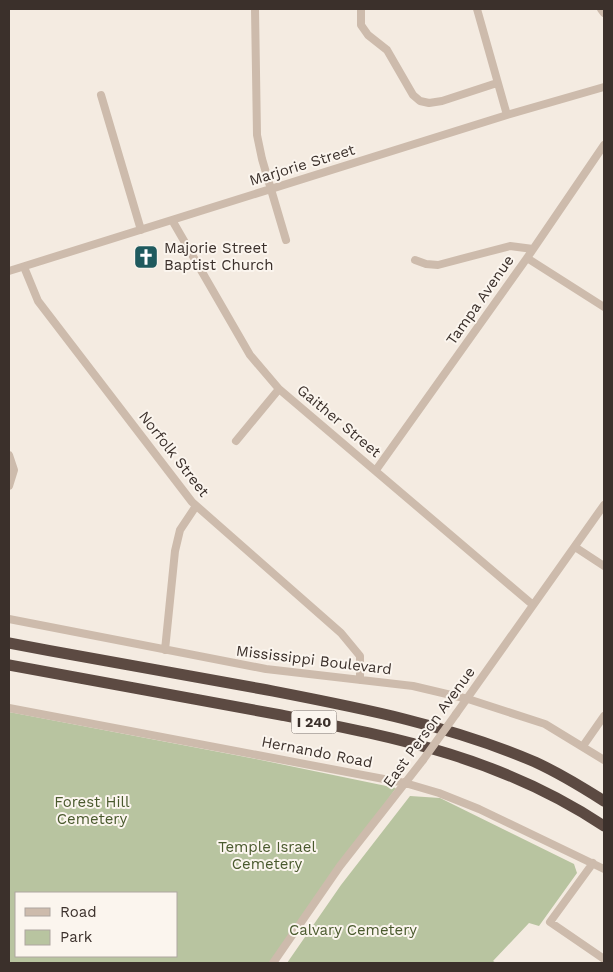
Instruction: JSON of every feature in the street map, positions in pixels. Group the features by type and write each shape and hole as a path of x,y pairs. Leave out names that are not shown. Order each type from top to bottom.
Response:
{"highway":[{"name":"I 240","path":"9,643 186,674 407,718 462,734 529,759 560,774 604,800"},
{"name":"I 240","path":"9,665 338,726 453,754 535,786 604,826"}],"street":[{"path":"255,9 257,136 286,240"},
{"path":"361,9 361,25 364,30 387,50 413,95 420,101 430,103 442,101 497,83"},
{"path":"477,9 507,115"},
{"path":"601,9 604,13"},
{"name":"Marjorie Street","path":"9,270 24,267 507,115 604,87"},
{"path":"102,95 141,230"},
{"name":"Tampa Avenue","path":"376,470 527,258 604,145"},
{"name":"Gaither Street","path":"172,220 250,355 279,389 533,605"},
{"path":"415,260 426,264 438,265 510,246 532,249"},
{"path":"527,258 604,307"},
{"name":"Norfolk Street","path":"24,267 38,301 196,506 341,633 360,656 360,680"},
{"path":"236,441 279,389"},
{"path":"9,455 14,470 9,486"},
{"name":"East Person Avenue","path":"273,963 340,866 468,699 604,505"},
{"path":"165,650 175,551 180,530 196,506"},
{"path":"575,547 604,566"},
{"name":"Mississippi Boulevard","path":"9,619 266,669 413,686 468,699 546,724 604,760"},
{"name":"Hernando Road","path":"9,708 405,783 439,792 479,808 604,870"},
{"path":"583,746 604,716"},
{"path":"593,863 550,922 604,959"}],"green space":[{"name":"Forest Hill Cemetery","path":"9,712 396,788 272,963 9,963"},
{"name":"Temple Israel Cemetery","path":"410,796 440,798 574,864 577,873 539,926 529,923 493,961 496,963 287,963 341,885"}],"place":[{"name":"Majorie Street Baptist Church","path":"146,257"}],"park label":[{"name":"Calvary Cemetery","path":"353,930"}]}
